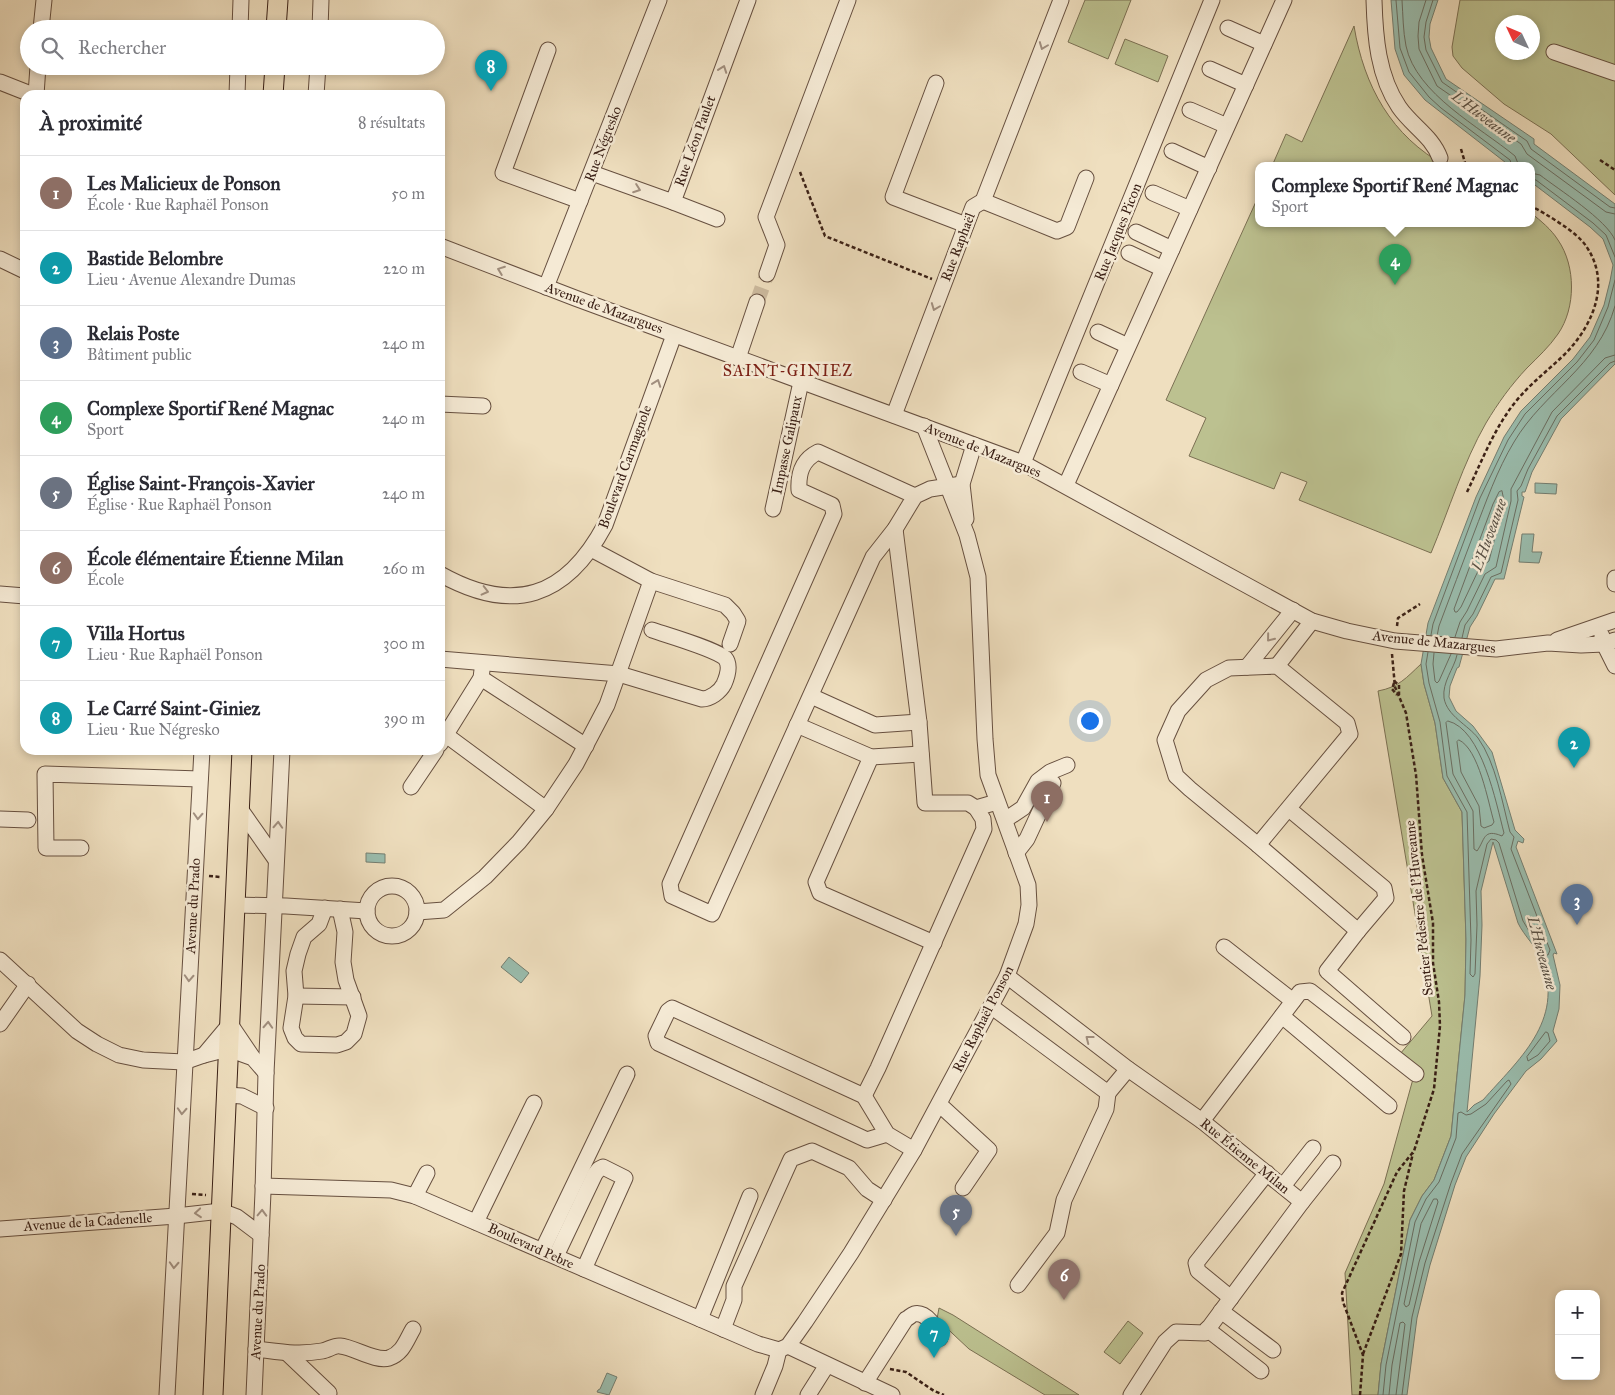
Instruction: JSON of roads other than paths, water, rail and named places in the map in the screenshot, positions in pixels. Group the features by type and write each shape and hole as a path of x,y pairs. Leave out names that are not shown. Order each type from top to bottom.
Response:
{"main road":[{"path":"277,20 278,0"},
{"path":"273,90 274,75"},
{"path":"212,1395 242,755"}],"street":[{"path":"42,20 44,0"},
{"path":"240,20 241,0"},
{"path":"320,20 321,0"},
{"name":"Rue Négresko","path":"546,287 659,0"},
{"name":"Rue Léon Paulet","path":"592,173 673,202 748,0"},
{"path":"767,274 778,246 766,217 848,0"},
{"name":"Rue Raphaël","path":"894,415 973,207 983,201 1061,0"},
{"name":"Rue Jacques Picon","path":"1023,463 1212,0"},
{"path":"1374,0 1375,37 1384,76 1400,108 1436,145 1440,158"},
{"path":"1066,485 1246,85 1280,1"},
{"path":"1228,28 1264,44"},
{"path":"548,50 502,173 580,201"},
{"path":"1554,52 1615,73"},
{"path":"1210,69 1246,85"},
{"path":"35,90 37,75"},
{"path":"237,90 238,75"},
{"path":"316,90 317,75"},
{"path":"0,82 21,90"},
{"path":"936,82 893,196 966,225"},
{"path":"1190,110 1227,126"},
{"path":"1172,151 1208,168"},
{"path":"983,201 1057,231 1067,226 1086,178"},
{"path":"1153,193 1190,209"},
{"path":"673,202 717,219"},
{"path":"1136,232 1172,249"},
{"name":"Avenue de Mazargues","path":"445,248 801,382 1023,463 1312,621 1378,638 1464,647 1496,649 1548,643 1609,642"},
{"path":"1129,253 1163,269"},
{"path":"0,259 20,269"},
{"path":"738,358 757,302"},
{"path":"1098,332 1128,346"},
{"name":"Boulevard Carmagnole","path":"445,577 481,591 504,596 523,595 542,591 561,581 581,562 605,525 674,334"},
{"path":"1081,372 1111,385"},
{"name":"Impasse Galipaux","path":"773,508 801,382"},
{"path":"445,404 483,406"},
{"name":"Rue Raphaël Ponson","path":"763,1395 783,1348 841,1268 914,1150 1007,976 1026,924 1029,905 1028,885 988,775 978,577 955,486 924,426"},
{"path":"915,496 818,452 808,457 798,478 799,490 832,505 834,514 670,884 672,896 712,914 873,557 895,529 915,496 930,489 955,486 974,445"},
{"path":"864,1096 984,829 983,820 976,808 968,803 925,803 919,722 895,529"},
{"path":"591,549 651,581 725,605 738,621 730,644"},
{"path":"1615,578 1615,584"},
{"path":"417,912 444,910 485,877 519,842 546,809 576,764 607,705 651,581"},
{"path":"0,594 20,596"},
{"path":"1247,667 1293,610"},
{"path":"1277,666 1312,621"},
{"name":"Avenue de Mazargues","path":"1548,643 1615,621"},
{"name":"Avenue de Mazargues","path":"1609,642 1601,637 1604,631 1615,621"},
{"path":"445,659 619,674 702,700 708,699 722,687 728,670 725,658 715,652 652,630"},
{"path":"1609,642 1615,666"},
{"path":"445,736 481,678 482,662"},
{"path":"1258,845 1350,734 1347,723 1277,666 1229,668 1206,680 1178,711 1165,740 1176,776 1358,932"},
{"path":"481,678 586,746"},
{"path":"811,696 875,725 919,722"},
{"path":"797,725 870,756 921,754"},
{"path":"445,740 546,809"},
{"name":"Avenue du Prado","path":"167,1395 202,755"},
{"name":"Avenue du Prado","path":"254,1395 266,1073 282,755"},
{"path":"412,787 433,755"},
{"path":"870,756 816,882 820,893 934,943"},
{"path":"1005,820 1022,808 1038,781 1050,772 1067,765"},
{"path":"81,848 46,848 45,774 200,779"},
{"path":"1016,853 1027,839 1053,783"},
{"path":"976,808 997,802"},
{"path":"238,806 276,860"},
{"path":"1289,808 1384,888 1386,898 1327,971 1403,1037"},
{"path":"0,819 28,820"},
{"path":"393,886 402,888 411,894 416,902 417,912 416,920 411,928 396,936 388,936 380,933 373,927 367,911 369,902 375,894 383,888 393,886"},
{"path":"235,906 367,911"},
{"path":"333,909 345,932 343,962 346,980 359,1016 354,1034 346,1042 337,1045 301,1044 295,1038 291,1028 296,996 294,971 298,954 304,937 333,909"},
{"path":"1224,947 1293,1001"},
{"path":"0,960 77,1030 97,1044 119,1054 143,1060 184,1062 228,1049 253,1058"},
{"name":"Rue Étienne Milan","path":"1007,976 1128,1069 1202,1122 1302,1202 1206,1331"},
{"path":"0,1024 28,984"},
{"path":"1202,1122 1300,992 1310,991 1416,1074"},
{"path":"296,996 353,997"},
{"path":"992,1006 1108,1093"},
{"path":"887,1134 867,1140 658,1042 656,1036 668,1011 672,1008 864,1096 887,1134 914,1150"},
{"path":"1282,1016 1389,1106"},
{"path":"204,1055 230,1024 253,1058 266,1073"},
{"path":"1018,1285 1056,1233 1064,1200 1106,1109 1108,1093 1128,1069"},
{"path":"549,1254 627,1074"},
{"path":"226,1095 242,1096 266,1108"},
{"path":"476,1222 534,1103"},
{"path":"939,1104 989,1150 963,1188"},
{"path":"1283,1186 1313,1148"},
{"path":"723,1329 734,1300 734,1286 791,1159 812,1150 849,1168 867,1189 884,1200"},
{"path":"1302,1202 1332,1163"},
{"path":"549,1254 595,1174 604,1167 626,1178 584,1269"},
{"path":"415,1196 428,1173"},
{"path":"1231,1298 1198,1271 1196,1263 1267,1173"},
{"name":"Boulevard Pebre","path":"263,1186 391,1190 415,1196 768,1348 783,1348 827,1365 892,1395"},
{"path":"700,1319 750,1196"},
{"path":"176,1216 221,1211 237,1217 261,1235"},
{"name":"Avenue de la Cadenelle","path":"0,1229 176,1216"},
{"path":"1221,1312 1274,1350"},
{"path":"865,1384 906,1319 914,1314 921,1315 932,1322 938,1330 940,1338"},
{"path":"256,1349 287,1353 323,1351 339,1345 386,1359 399,1354 413,1329"},
{"path":"1131,1395 1164,1342 1176,1332 1206,1331 1260,1371"},
{"path":"287,1353 329,1393"},
{"path":"808,1395 827,1365"}],"water":[{"name":"L'Huveaune","path":"1391,0 1438,0 1430,24 1429,37 1431,48 1446,79 1534,139 1534,144 1615,204 1615,364 1561,419 1532,472 1525,492 1522,492 1524,497 1504,579 1495,579 1470,627 1459,667 1450,686 1449,697 1456,711 1473,726 1492,752 1515,830 1524,839 1523,843 1518,841 1516,847 1557,954 1554,953 1553,955 1560,985 1559,1009 1553,1031 1557,1041 1541,1059 1526,1071 1494,1114 1466,1157 1455,1185 1430,1265 1417,1318 1407,1395 1378,1395 1381,1364 1410,1220 1422,1196 1434,1180 1451,1136 1465,995 1466,940 1462,812 1443,778 1435,723 1424,684 1421,664 1428,623 1476,497 1504,437 1521,411 1573,359 1590,337 1604,305 1613,265 1603,239 1535,185 1535,162 1505,162 1425,100 1404,75 1395,49","holes":["1493,842 1518,923 1540,956 1548,983 1543,1021 1534,1038 1510,1070 1483,1100 1467,1112 1480,976 1481,891"]},
{"path":"1535,483 1557,484 1556,494 1535,493"},
{"path":"1522,534 1534,534 1532,552 1542,552 1539,563 1519,562"},
{"path":"366,853 385,854 385,863 366,862"},
{"path":"509,957 529,973 521,983 501,967"},
{"path":"607,1373 617,1377 609,1395 597,1392"}],"tunnel":[{"path":"757,302 767,274"}],"place":[{"name":"Le Carré Saint-Giniez","path":"491,91"},
{"name":"Complexe Sportif René Magnac","path":"1395,285"},
{"name":"Bastide Belombre","path":"1574,768"},
{"name":"Les Malicieux de Ponson","path":"1047,822"},
{"name":"Relais Poste","path":"1577,925"},
{"name":"Église Saint-François-Xavier","path":"956,1236"},
{"name":"École élémentaire Étienne Milan","path":"1064,1300"},
{"name":"Villa Hortus","path":"934,1358"}],"district":[{"name":"SAINT-GINIEZ","path":"788,370"}]}
